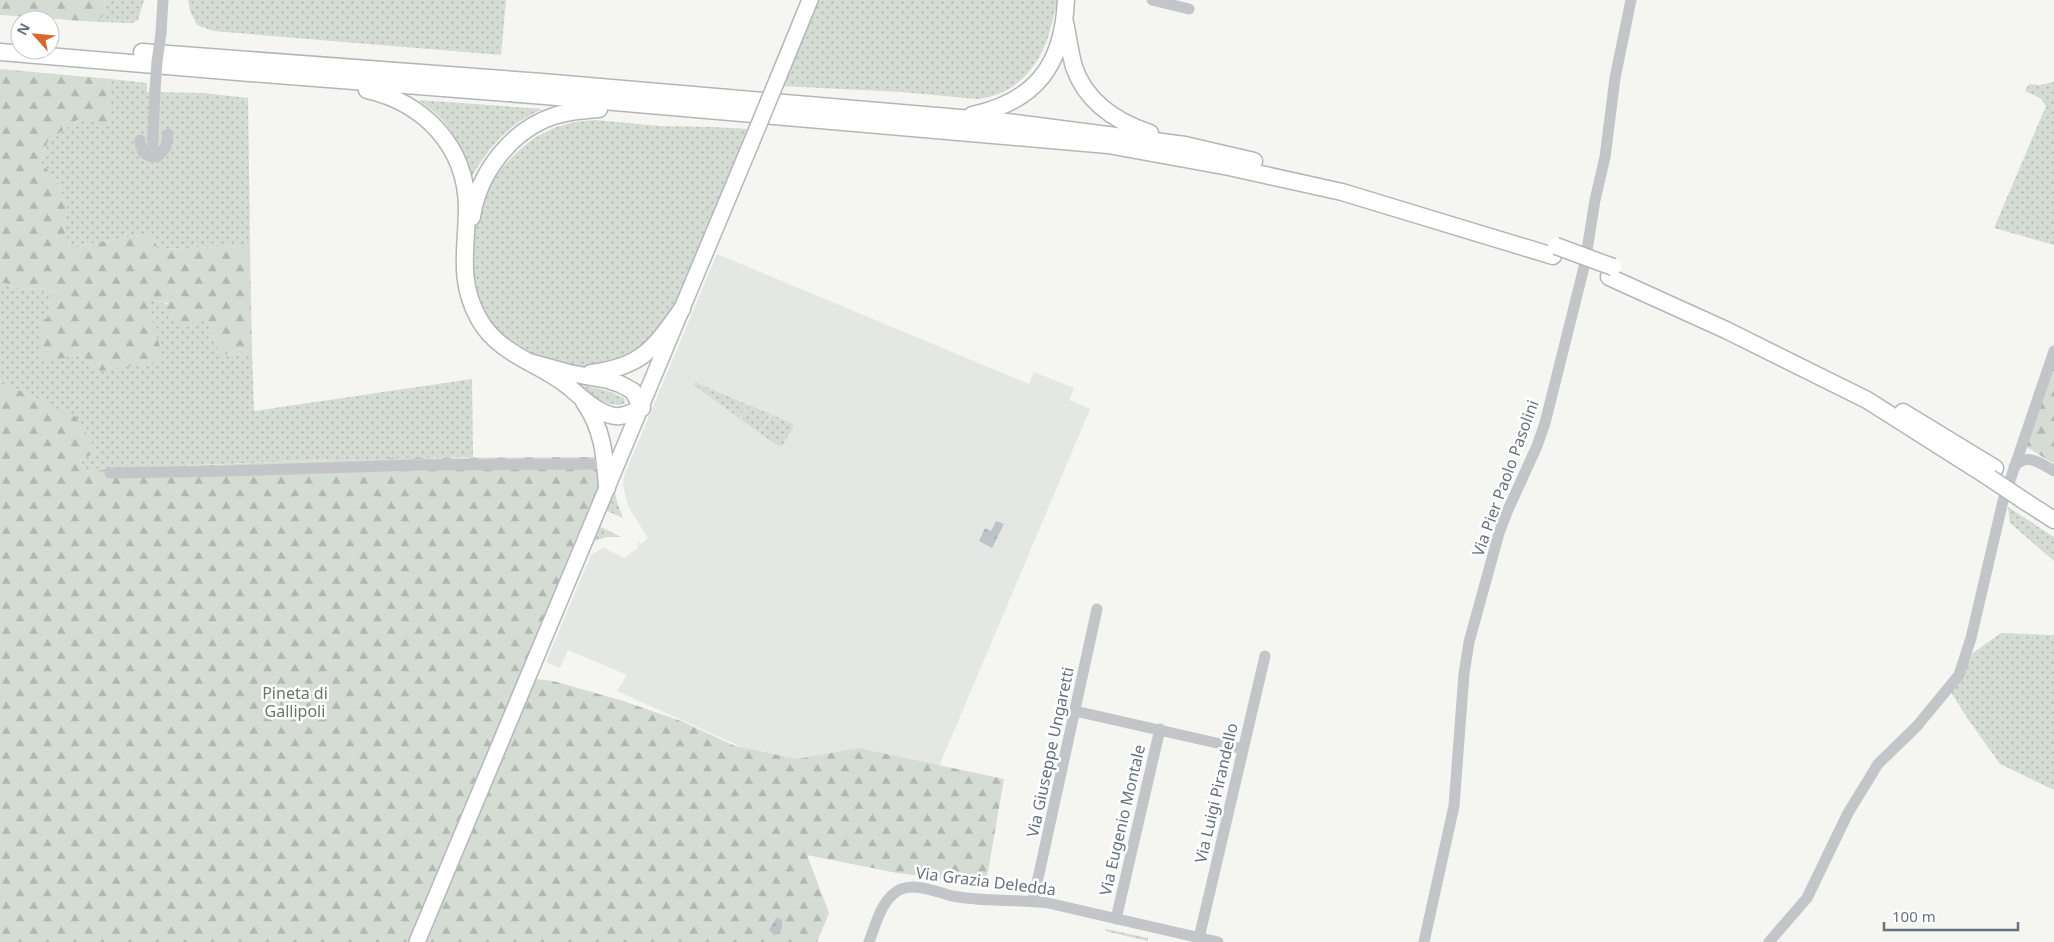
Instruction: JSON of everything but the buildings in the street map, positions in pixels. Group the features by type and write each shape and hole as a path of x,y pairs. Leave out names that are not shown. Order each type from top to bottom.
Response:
{"highway":[{"path":"956,118 988,111 1013,102 1035,86 1049,68 1059,44 1065,22 1066,0"},
{"path":"1065,22 1074,69 1096,102 1110,115 1127,125 1185,145"},
{"path":"60,45 348,69 542,82 1017,124 1185,145 1344,181 1555,251 1611,272 1867,400 1993,473 2029,497 2054,520"},
{"path":"0,52 226,72 545,96 1108,145 1229,167 1342,192 1555,251"},
{"path":"226,72 280,83 367,90 396,99 424,116 447,142 458,163 464,183 467,205 463,259 465,272 471,304 488,332 505,349 565,384 600,410 616,416 642,408 635,394 626,387 608,380 569,373 529,362"},
{"path":"465,272 473,210 483,182 491,167 505,149 534,125 552,116 584,110 604,109 690,115 722,112"},
{"path":"569,373 604,372 624,367 643,357 658,342 682,309"},
{"path":"580,396 601,434 606,464 607,488"},
{"path":"2029,497 2054,508"}],"main road":[{"path":"416,942 642,408 810,0"}],"street":[{"path":"152,157 156,62 163,0"},
{"path":"1152,0 1190,9"},
{"name":"Via Pier Paolo Pasolini","path":"1424,942 1454,806 1462,696 1469,642 1499,533 1545,423 1585,263 1595,200 1605,157 1615,78 1631,0"},
{"path":"140,140 141,150 146,155 157,157 162,152 168,134"},
{"path":"1769,942 1807,898 1844,820 1878,764 1917,726 1959,675 1971,638 2003,501 2054,351"},
{"path":"2014,467 2024,458 2032,459 2054,471"},
{"path":"110,473 228,472 416,465 606,464"},
{"name":"Via Giuseppe Ungaretti","path":"1033,901 1098,610"},
{"name":"Via Luigi Pirandello","path":"1199,938 1265,656"},
{"path":"1075,711 1243,749"},
{"name":"Via Eugenio Montale","path":"1116,919 1160,729"},
{"name":"Via Grazia Deledda","path":"869,942 882,907 892,895 909,887 924,888 968,898 1033,901 1218,942"},
{"path":"1160,942 1163,930"}],"shaded area":[{"path":"717,254 1029,384 1034,372 1074,388 1069,400 1090,409 916,821 878,808 617,691 627,675 568,650 560,668 546,662 591,555 605,547 624,558 637,549 638,541 641,544 648,538 628,506 623,485 624,476"}],"green space":[{"path":"0,0 104,0 106,11 98,22 60,19 60,10 10,10 10,16 0,15"},
{"path":"104,0 144,0 138,20 132,23 98,22 106,11"},
{"path":"188,0 506,0 501,55 213,31 197,25 190,11"},
{"path":"816,0 1059,0 1048,37 1030,70 1022,79 1002,93 977,99 902,92 781,86"},
{"path":"0,69 111,79 111,124 77,120 48,141 41,162 58,182 67,209 63,226 70,247 151,233 158,249 250,246 252,353 220,354 206,315 185,328 166,315 168,303 146,299 164,361 100,371 79,355 42,362 38,318 48,319 51,289 15,288 0,281"},
{"path":"111,79 147,83 147,92 204,93 248,98 250,246 157,249 151,233 70,247 63,226 67,209 58,182 41,162 48,141 77,120 110,123"},
{"path":"2054,82 2054,245 1994,228 2046,106 2040,98 2025,91 2029,84 2039,85"},
{"path":"418,100 543,109 521,121 502,136 472,176 458,142 446,124"},
{"path":"595,120 660,126 748,129 675,307 663,328 631,358 582,370 529,356 499,335 478,303 472,279 473,235 476,213 483,196 501,169 516,153 534,138 556,127 575,122"},
{"path":"0,281 15,288 51,289 48,319 38,319 100,371 146,298 206,315 220,354 252,353 254,411 472,379 473,457 146,467 84,472 81,459 98,452 38,399 0,381"},
{"path":"2054,359 2054,464 2025,446"},
{"name":"Pineta di Gallipoli","path":"0,381 76,417 98,452 81,459 84,472 122,468 390,458 600,457 599,484 594,501 574,542 531,649 536,679 553,681 620,700 681,721 735,746 797,759 858,748 1004,779 986,883 897,873 807,855 829,913 817,942 0,942"},
{"path":"695,382 748,405 739,418 694,385"},
{"path":"578,384 608,391 624,398 625,403 613,405 607,403"},
{"path":"749,405 771,414 759,432 740,419"},
{"path":"772,415 793,424 793,428 782,446 777,445 759,433"},
{"path":"614,488 617,502 623,518 605,510"},
{"path":"2008,507 2054,537 2054,561 2010,523"},
{"path":"599,526 621,537 606,537 592,542"},
{"path":"2001,633 2054,635 2054,790 2000,764 1950,691 1973,653"},
{"path":"1106,929 1148,938 1148,941 1105,931"}],"water":[{"path":"996,521 1004,524 992,548 979,541 985,528 991,531"},
{"path":"776,918 781,919 782,926 775,935 769,930"}]}
